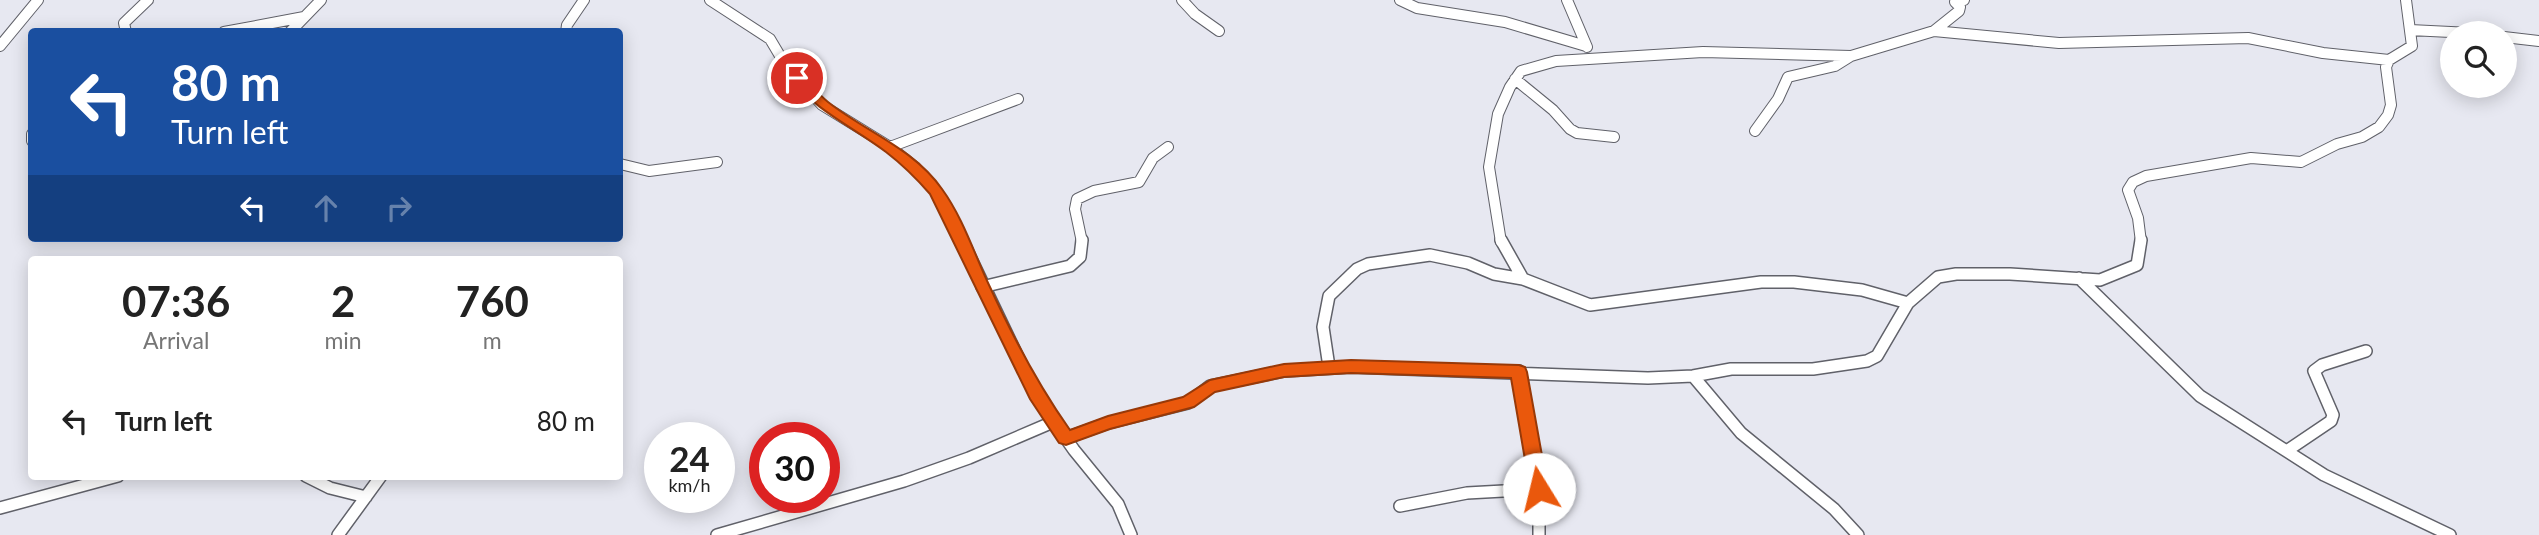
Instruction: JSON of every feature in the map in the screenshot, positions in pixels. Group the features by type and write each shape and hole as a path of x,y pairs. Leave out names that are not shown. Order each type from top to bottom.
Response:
{"street":[{"path":"0,46 38,0"},
{"path":"125,28 124,23 148,0"},
{"path":"294,28 321,0"},
{"path":"566,28 584,0"},
{"path":"710,0 770,39 786,66 822,104 890,147 915,167 936,191 951,216 982,287 1038,399 1118,504 1131,535"},
{"path":"1182,0 1195,14 1219,31"},
{"path":"1400,0 1417,8 1506,22 1586,46"},
{"path":"1567,0 1586,46 1595,58"},
{"path":"1934,31 2059,43 2248,38 2323,53 2389,60 2412,46 2406,0"},
{"path":"1755,131 1778,99 1788,77 1835,66 1851,57 1934,31 1959,11 1957,1"},
{"path":"240,28 304,18"},
{"path":"2410,30 2440,31"},
{"path":"2517,38 2539,41"},
{"path":"1522,279 1501,241 1489,167 1498,114 1521,71 1540,64 1595,58 1703,52 1851,57"},
{"path":"1066,438 1108,423 1188,403 1210,386 1284,371 1329,367 1648,378 1693,376 1731,369 1813,369 1867,361 1877,356 1908,303 1938,277 1956,274 2100,280 2137,265 2141,252 2141,233 2128,190 2133,182 2158,172 2251,158 2301,162 2379,127 2388,115 2391,105 2386,80 2389,60"},
{"path":"1515,79 1553,110 1570,129 1577,133 1614,137"},
{"path":"890,147 1018,99"},
{"path":"982,287 1075,264 1080,257 1082,242 1074,205 1077,199 1094,191 1139,183 1153,158 1168,147"},
{"path":"623,165 649,171 717,162"},
{"path":"1329,367 1323,327 1329,296 1357,269 1368,264 1430,255 1468,263 1494,274 1522,279 1590,305 1761,282 1794,282 1862,290 1908,303"},
{"path":"2080,278 2200,396 2325,475 2450,535"},
{"path":"2288,450 2331,421 2333,415 2314,372 2322,365 2366,351"},
{"path":"1519,372 1539,489 1539,535"},
{"path":"1693,376 1741,433 1834,509 1858,535"},
{"path":"717,535 757,520 907,480 1004,444 1054,422"},
{"path":"0,508 103,480"},
{"path":"314,480 330,488 366,497"},
{"path":"338,535 378,480"},
{"path":"1400,506 1467,493 1539,489"}],"route":[{"path":"797,78 822,104 890,147 915,167 936,191 951,216 982,287 1038,399 1066,438 1108,423 1188,403 1210,386 1284,371 1351,367 1519,372 1539,489"}]}
